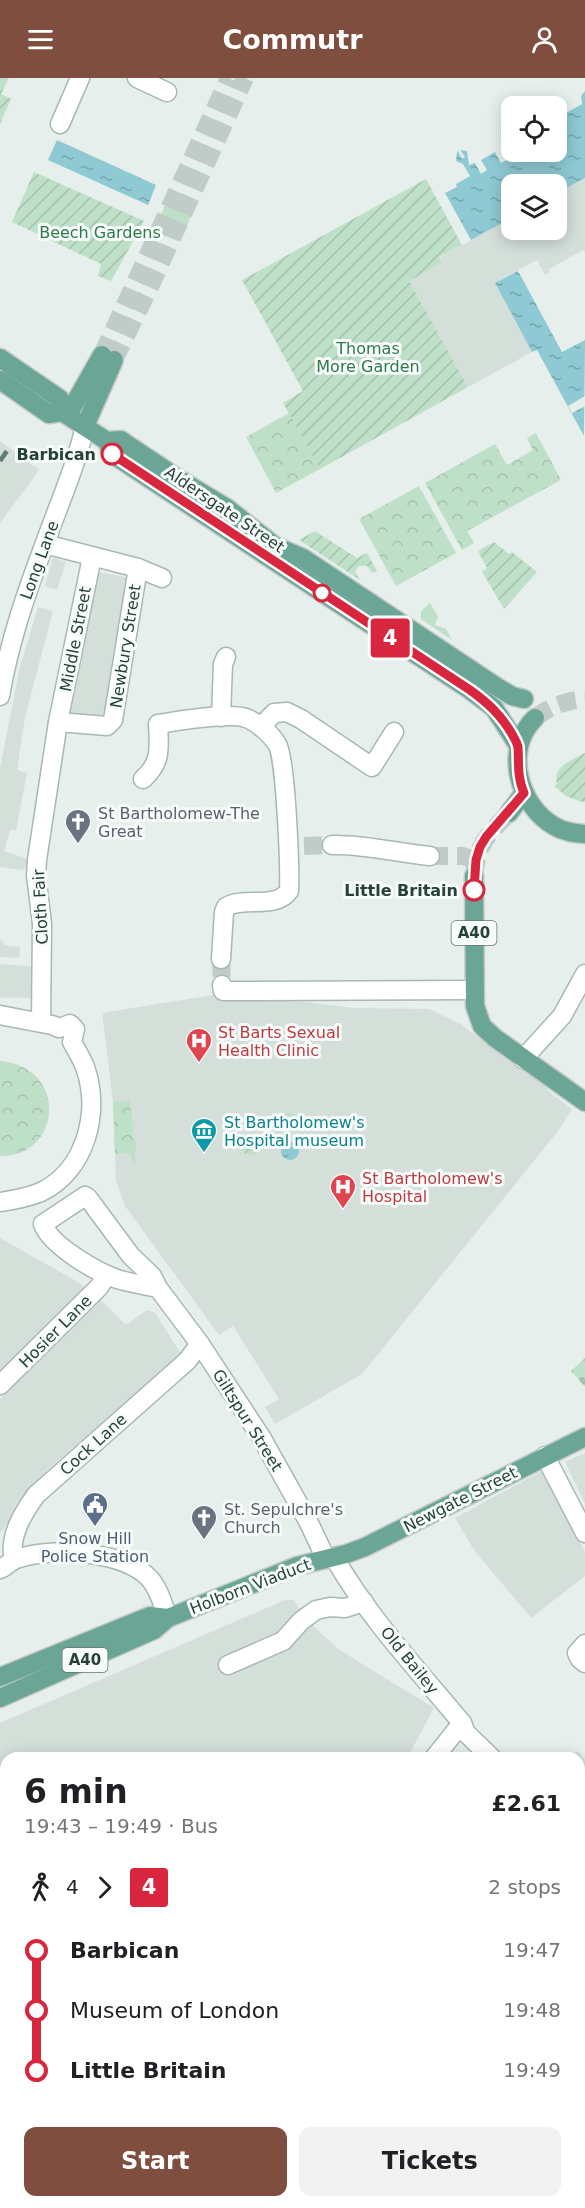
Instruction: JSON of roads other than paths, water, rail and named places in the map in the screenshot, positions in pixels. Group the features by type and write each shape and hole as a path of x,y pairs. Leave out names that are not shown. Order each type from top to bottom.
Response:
{"main road":[{"name":"Aldersgate Street","path":"0,358 60,399 65,413"},
{"path":"65,413 108,358 85,426"},
{"name":"Aldersgate Street","path":"0,380 49,414 65,413 85,426 107,441 112,454 484,700 500,715 518,745"},
{"name":"Aldersgate Street","path":"107,441 121,440 227,508 275,546 303,558 471,671 505,692 524,699"},
{"path":"535,718 527,727 518,745 519,775 524,793 536,810 553,826 565,832 585,834"},
{"path":"509,813 524,793"},
{"name":"A40","path":"474,876 473,990 475,1006 482,1026 523,1059 585,1102"},
{"name":"Newgate Street","path":"330,1558 374,1542 585,1437"},
{"name":"Holborn Viaduct","path":"0,1698 154,1630 168,1618 297,1566 330,1558"},
{"name":"Holborn Viaduct","path":"0,1677 150,1616 168,1618"}],"street":[{"path":"60,124 80,78"},
{"path":"137,78 167,92"},
{"name":"Long Lane","path":"0,696 10,645 77,459 85,426"},
{"path":"45,544 138,568 162,578"},
{"name":"Middle Street","path":"58,722 92,557"},
{"name":"Newbury Street","path":"58,722 107,726 114,720 138,568"},
{"path":"221,717 223,664 226,657"},
{"path":"261,727 274,713 286,712 302,719 372,767 394,732"},
{"path":"143,779 154,769 158,761 158,724 221,717 244,717 261,727 278,745 296,847 289,891 280,900 237,903 226,907 221,959"},
{"name":"Cloth Fair","path":"41,1022 42,924 36,875 58,722"},
{"path":"333,845 352,845 388,852 430,856"},
{"path":"523,1059 562,1016 585,974"},
{"path":"222,985 223,991 473,990"},
{"path":"0,1015 41,1022 59,1028 59,1036 72,1042 84,1064 91,1092 90,1123 85,1144 68,1172 42,1191 22,1199 0,1202"},
{"name":"Giltspur Street","path":"107,1275 68,1252 43,1227 43,1224 85,1196 131,1256 152,1276 158,1288 200,1344 261,1437 330,1558"},
{"path":"107,1275 158,1288"},
{"name":"Hosier Lane","path":"0,1385 99,1287 107,1275"},
{"name":"Cock Lane","path":"7,1564 12,1538 36,1495 187,1361 200,1344"},
{"path":"545,1456 585,1533"},
{"path":"7,1564 36,1555 83,1553 125,1563 140,1570 152,1581 168,1618"},
{"name":"Old Bailey","path":"330,1558 462,1723 466,1733 486,1752"},
{"path":"228,1665 283,1641 316,1610 330,1607 345,1608 364,1602"},
{"path":"585,1644 577,1653 585,1663"},
{"path":"439,1752 462,1723"}],"water":[{"path":"585,91 585,178 567,188 567,174 501,174 501,224 471,240 445,193 470,176 463,164 456,161 457,152 462,159 465,157 460,150 467,151 469,165 475,163 481,174 487,170 481,160 495,152 501,163 567,162 567,112 582,104 581,96"},
{"path":"57,140 156,185 148,205 48,160"},
{"path":"518,271 562,352 585,340 584,436 537,350 532,352 495,283"},
{"path":"290,1142 296,1145 299,1151 296,1157 290,1160 284,1157 281,1151 284,1145"}],"tunnel":[{"path":"102,355 229,78"},
{"path":"114,360 245,78"},
{"path":"535,718 558,705 585,699"},
{"path":"474,876 481,847 509,813"},
{"path":"304,846 332,845"},
{"path":"430,856 463,856 476,860"},
{"path":"221,959 222,985"}],"railway":[{"path":"0,461 9,448"}],"place":[{"name":"Barbican","path":"112,454"},
{"name":"St Bartholomew-The Great","path":"78,845"},
{"name":"Little Britain","path":"474,890"},
{"name":"St Barts Sexual Health Clinic","path":"199,1064"},
{"name":"St Bartholomew's Hospital museum","path":"204,1154"},
{"name":"St Bartholomew's Hospital","path":"343,1210"},
{"name":"Snow Hill Police Station","path":"95,1528"},
{"name":"St. Sepulchre's Church","path":"204,1541"}],"park label":[{"name":"Beech Gardens","path":"100,232"},
{"name":"Thomas More Garden","path":"368,357"}]}
